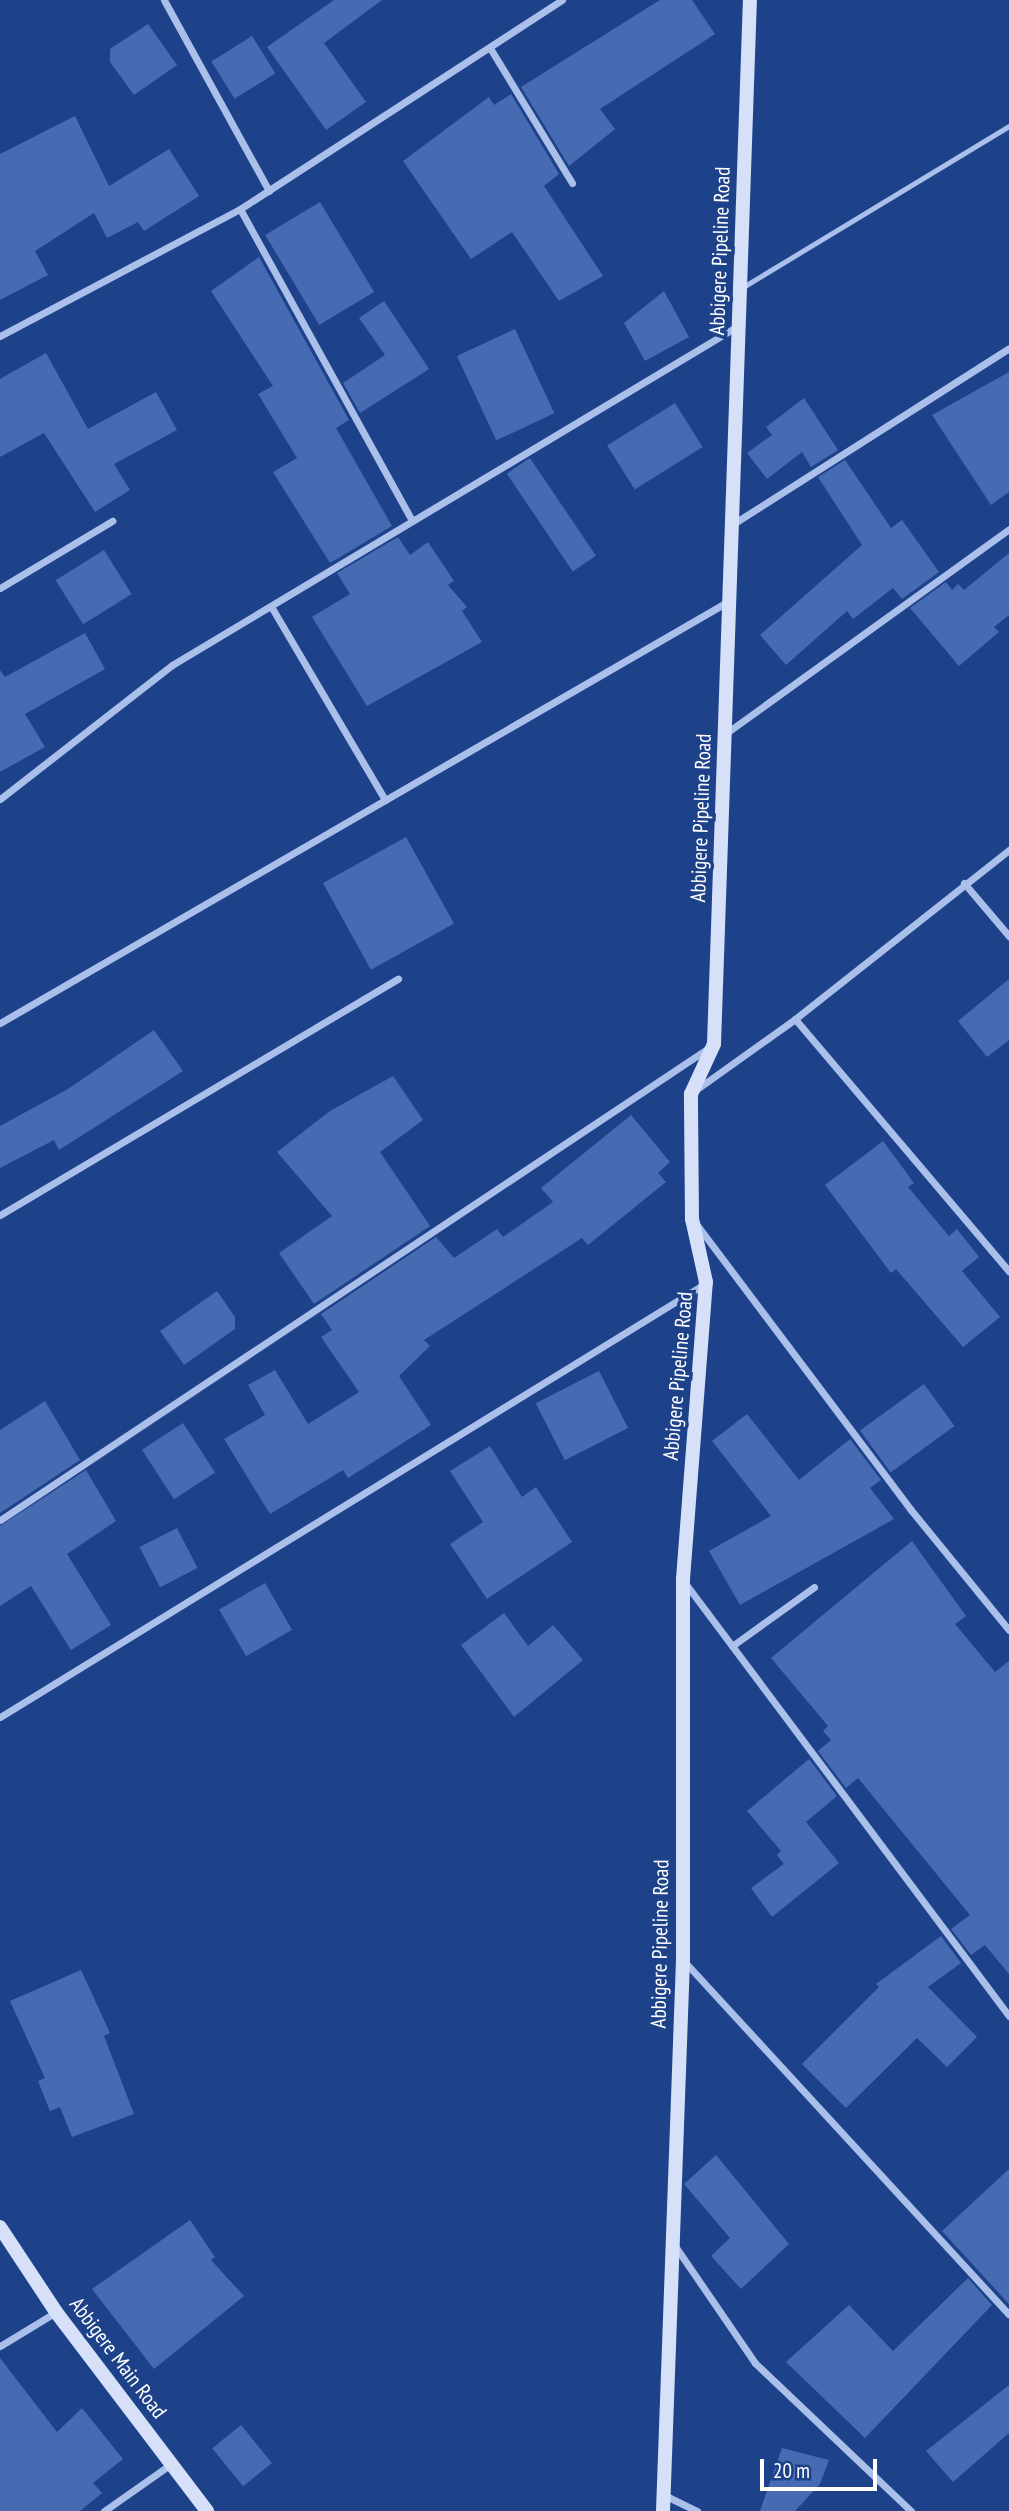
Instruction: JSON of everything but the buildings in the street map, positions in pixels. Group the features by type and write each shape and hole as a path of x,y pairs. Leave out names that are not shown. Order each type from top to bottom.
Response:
{"street":[{"path":"164,0 269,191"},
{"path":"0,336 240,209 562,0"},
{"name":"Abbigere Pipeline Road","path":"663,2511 683,1959 682,1579 706,1282 692,1219 691,1094 714,1044 750,0"},
{"path":"489,48 572,183"},
{"path":"240,209 412,522"},
{"path":"0,799 172,665 272,608 739,325"},
{"path":"732,525 1009,348"},
{"path":"0,588 112,521"},
{"path":"725,735 1009,529"},
{"path":"0,1023 729,601"},
{"path":"272,608 385,800"},
{"path":"691,1094 795,1019 1009,850"},
{"path":"964,883 1009,936"},
{"path":"0,1215 398,979"},
{"path":"795,1019 1009,1271"},
{"path":"0,1520 714,1044"},
{"path":"692,1219 911,1510 1009,1630"},
{"path":"0,1717 706,1282"},
{"path":"682,1579 1009,2016"},
{"path":"732,1646 814,1587"},
{"path":"683,1959 1009,2314"},
{"name":"Abbigere Main Road","path":"0,2227 56,2312 207,2511"},
{"path":"672,2243 755,2363 911,2511"},
{"path":"0,2346 56,2312"},
{"path":"104,2511 172,2464"},
{"path":"664,2494 697,2511"}],"lane":[{"path":"740,289 1009,126"}]}
